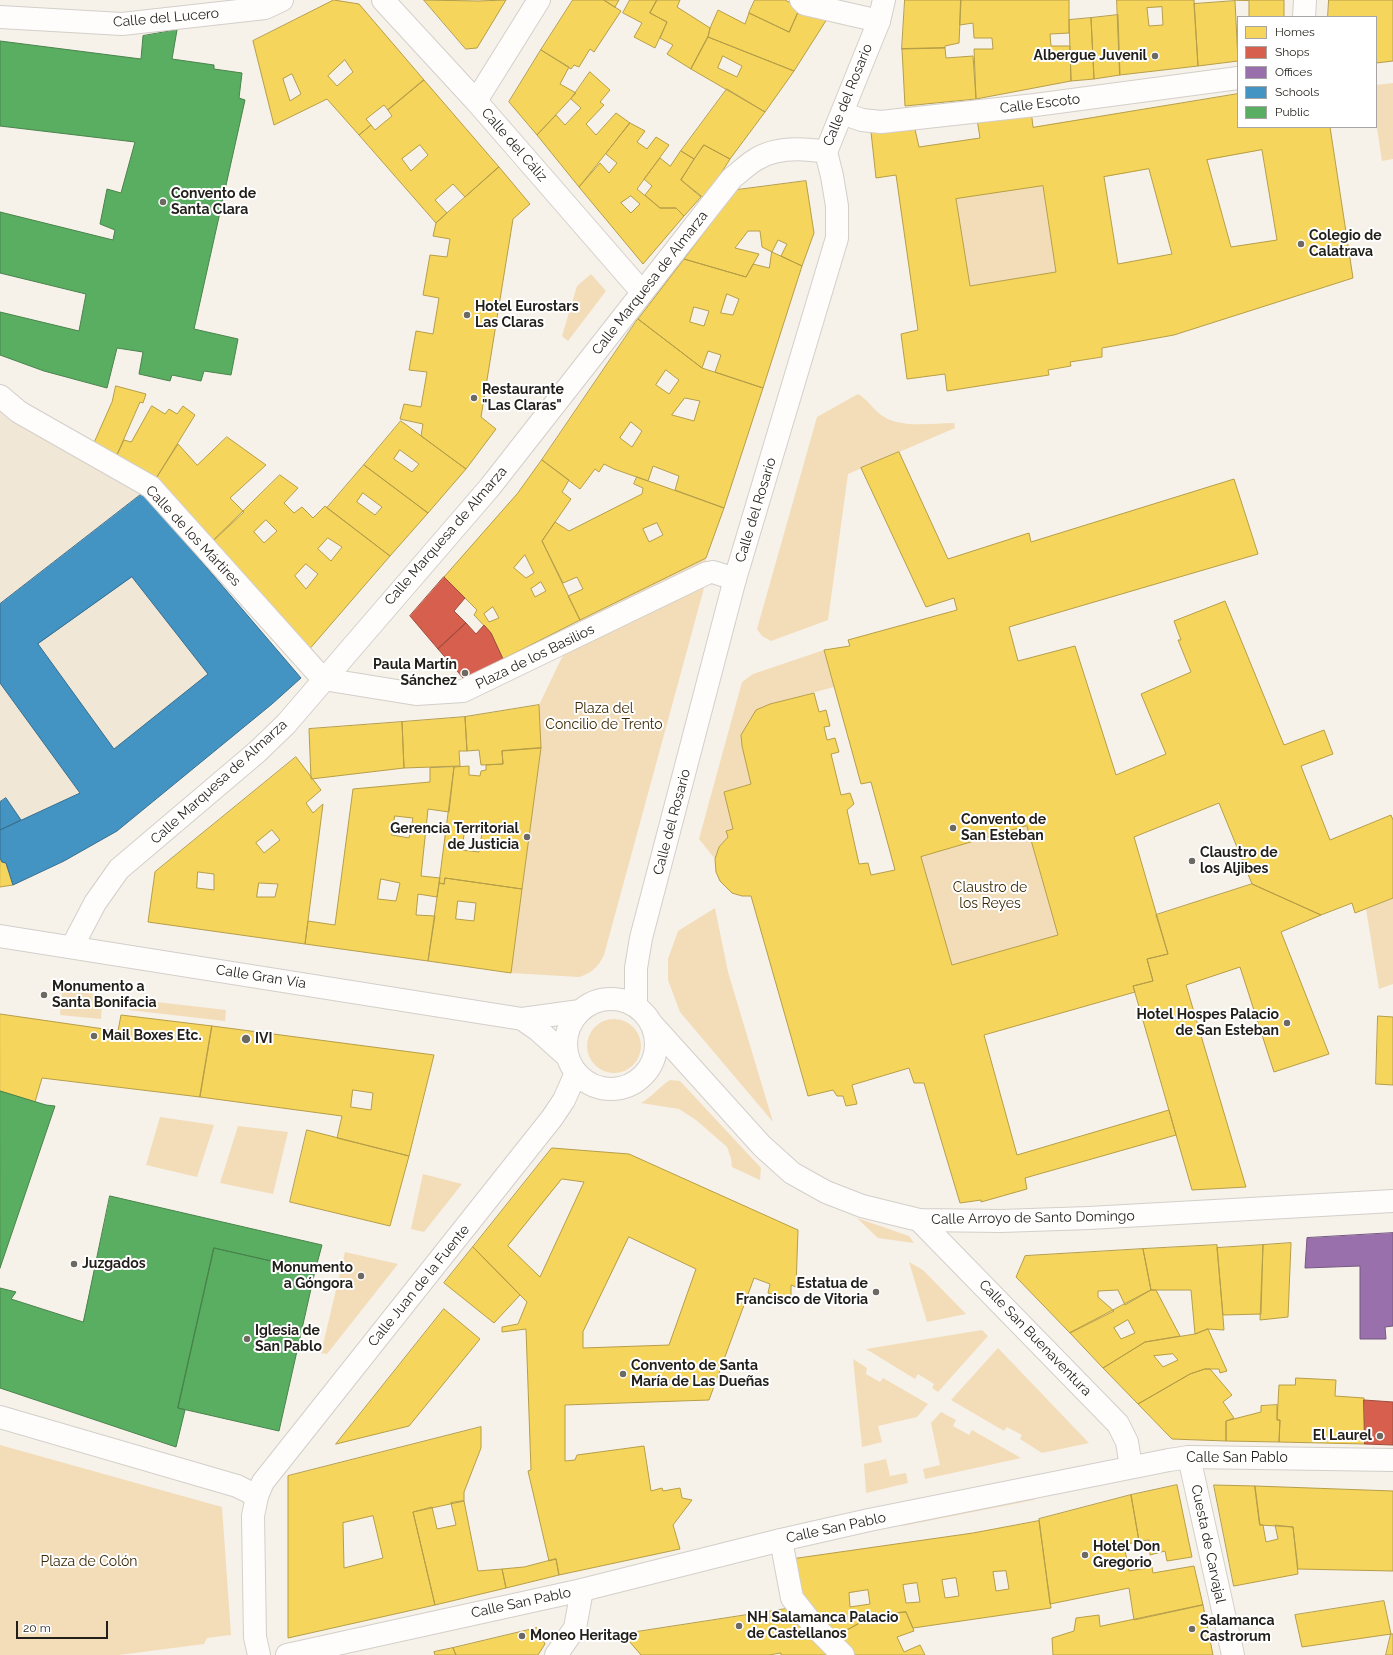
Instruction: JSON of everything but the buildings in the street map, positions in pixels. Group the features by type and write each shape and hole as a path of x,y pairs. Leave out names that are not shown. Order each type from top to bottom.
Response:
{"street":[{"name":"Calle del Lucero","path":"0,17 122,24 265,8 282,0"},
{"name":"Calle del Cáliz","path":"383,0 476,101 642,292"},
{"path":"476,101 539,0"},
{"path":"1304,16 1305,0"},
{"name":"Calle del Rosario","path":"636,1006 636,968 641,938 735,579 837,238 837,206 826,152 881,10 803,2"},
{"name":"Calle Escoto","path":"842,113 862,120 881,122 1035,105 1237,78"},
{"name":"Calle Marquesa de Almarza","path":"72,947 95,903 120,869 257,752 286,724 323,679 490,487 732,178 756,160 782,151 805,149 826,152"},
{"name":"Calle de los Mártires","path":"0,396 19,412 151,487 323,679"},
{"name":"Plaza de los Basilios","path":"323,679 416,694 463,691 707,573 713,572 735,579"},
{"name":"Calle Gran Vía","path":"0,936 522,1019 580,1011"},
{"path":"607,999 628,1002 636,1006 651,1023 657,1041 654,1060 650,1068 637,1082 619,1089 600,1088 587,1082 572,1065 566,1040 570,1024 580,1011 597,1001 607,999"},
{"name":"Calle Gran Vía","path":"522,1019 538,1030 572,1065"},
{"name":"Calle Arroyo de Santo Domingo","path":"651,1023 762,1146 792,1173 826,1192 862,1206 919,1220 1001,1221 1089,1218 1393,1201"},
{"name":"Calle Juan de la Fuente","path":"257,1496 263,1482 552,1118 564,1100 572,1065"},
{"name":"Calle San Buenaventura","path":"919,1220 1118,1424 1127,1442 1131,1467"},
{"path":"0,1418 237,1486 257,1496 253,1516 255,1636 259,1655"},
{"name":"Calle San Pablo","path":"287,1655 582,1590 781,1540 869,1520 1131,1467 1189,1457 1393,1460"},
{"name":"Cuesta de Carvajal","path":"1189,1457 1233,1655"},
{"path":"781,1540 792,1598 814,1626 843,1655"},
{"path":"556,1655 575,1628 582,1590"}],"shaded area":[{"path":"0,411 143,493 301,678 272,704 117,831 64,861 13,885 6,863 0,858"}],"green space":[{"path":"1393,83 1393,159 1382,161 1377,128 1377,85"},
{"path":"1043,186 1056,272 970,286 956,199"},
{"path":"591,274 606,291 568,341 562,336 577,286"},
{"path":"858,394 881,415 897,422 907,424 954,423 955,428 848,474 828,620 771,641 762,636 757,629 817,417"},
{"name":"Plaza del Concilio de Trento","path":"706,558 704,588 604,955 594,969 588,974 579,977 511,973 541,748 539,705 580,620"},
{"path":"824,650 834,687 770,704 756,711 741,735 742,746 751,784 724,792 733,829 726,831 728,837 719,847 715,859 699,839 742,682 753,674"},
{"name":"Claustro de los Reyes","path":"1027,826 1058,935 952,965 921,857"},
{"path":"1393,898 1393,984 1379,989 1366,909"},
{"path":"715,908 728,972 773,1122 680,1012 668,980 668,959 678,931"},
{"path":"62,990 103,995 101,1019 60,1015"},
{"path":"130,999 226,1010 225,1021 129,1010"},
{"path":"614,1019 624,1021 633,1027 639,1036 641,1046 639,1056 633,1065 624,1071 614,1073 604,1071 595,1065 589,1056 587,1046 589,1036 595,1027 604,1021"},
{"path":"670,1080 680,1081 761,1168 760,1180 732,1167 731,1158 727,1147 696,1120 679,1109 641,1103"},
{"path":"160,1117 214,1125 197,1177 146,1165"},
{"path":"238,1126 288,1132 273,1194 220,1183"},
{"path":"423,1174 462,1184 424,1232 411,1229"},
{"path":"857,1218 909,1236 914,1243 878,1238"},
{"path":"345,1252 398,1264 327,1354 321,1353"},
{"path":"909,1262 923,1270 966,1314 927,1322"},
{"path":"982,1330 988,1336 938,1392 932,1388 934,1384 918,1374 915,1379 866,1349"},
{"path":"998,1348 1089,1443 1042,1453 1020,1439 1022,1435 1007,1427 1004,1431 951,1400"},
{"path":"853,1359 867,1368 866,1374 880,1382 883,1378 928,1404 917,1417 878,1426 882,1442 862,1447"},
{"path":"941,1412 956,1420 953,1426 969,1435 972,1430 1021,1458 925,1479 923,1469 940,1465 931,1423"},
{"name":"Plaza de Colón","path":"0,1445 222,1507 231,1635 207,1638 204,1644 119,1655 0,1655"},
{"path":"886,1459 890,1476 906,1473 908,1483 866,1493 864,1464"},
{"path":"1033,1494 1034,1500 902,1526 901,1520"}],"place":[{"name":"Albergue Juvenil","path":"1155,56"},
{"name":"Convento de Santa Clara","path":"163,202"},
{"name":"Colegio de Calatrava","path":"1301,244"},
{"name":"Hotel Eurostars Las Claras","path":"467,315"},
{"name":"Restaurante \"Las Claras\"","path":"474,398"},
{"name":"Paula Martín Sánchez","path":"465,673"},
{"name":"Convento de San Esteban","path":"953,828"},
{"name":"Gerencia Territorial de Justicia","path":"527,837"},
{"name":"Claustro de los Aljibes","path":"1192,861"},
{"name":"Monumento a Santa Bonifacia","path":"44,995"},
{"name":"Hotel Hospes Palacio de San Esteban","path":"1287,1023"},
{"name":"Mail Boxes Etc.","path":"94,1036"},
{"name":"IVI","path":"246,1039"},
{"name":"Juzgados","path":"74,1264"},
{"name":"Monumento a Góngora","path":"361,1276"},
{"name":"Estatua de Francisco de Vitoria","path":"876,1292"},
{"name":"Iglesia de San Pablo","path":"247,1339"},
{"name":"Convento de Santa María de Las Dueñas","path":"623,1374"},
{"name":"El Laurel","path":"1380,1436"},
{"name":"Hotel Don Gregorio","path":"1085,1555"},
{"name":"NH Salamanca Palacio de Castellanos","path":"739,1626"},
{"name":"Salamanca Castrorum","path":"1192,1629"},
{"name":"Moneo Heritage","path":"522,1636"}]}
